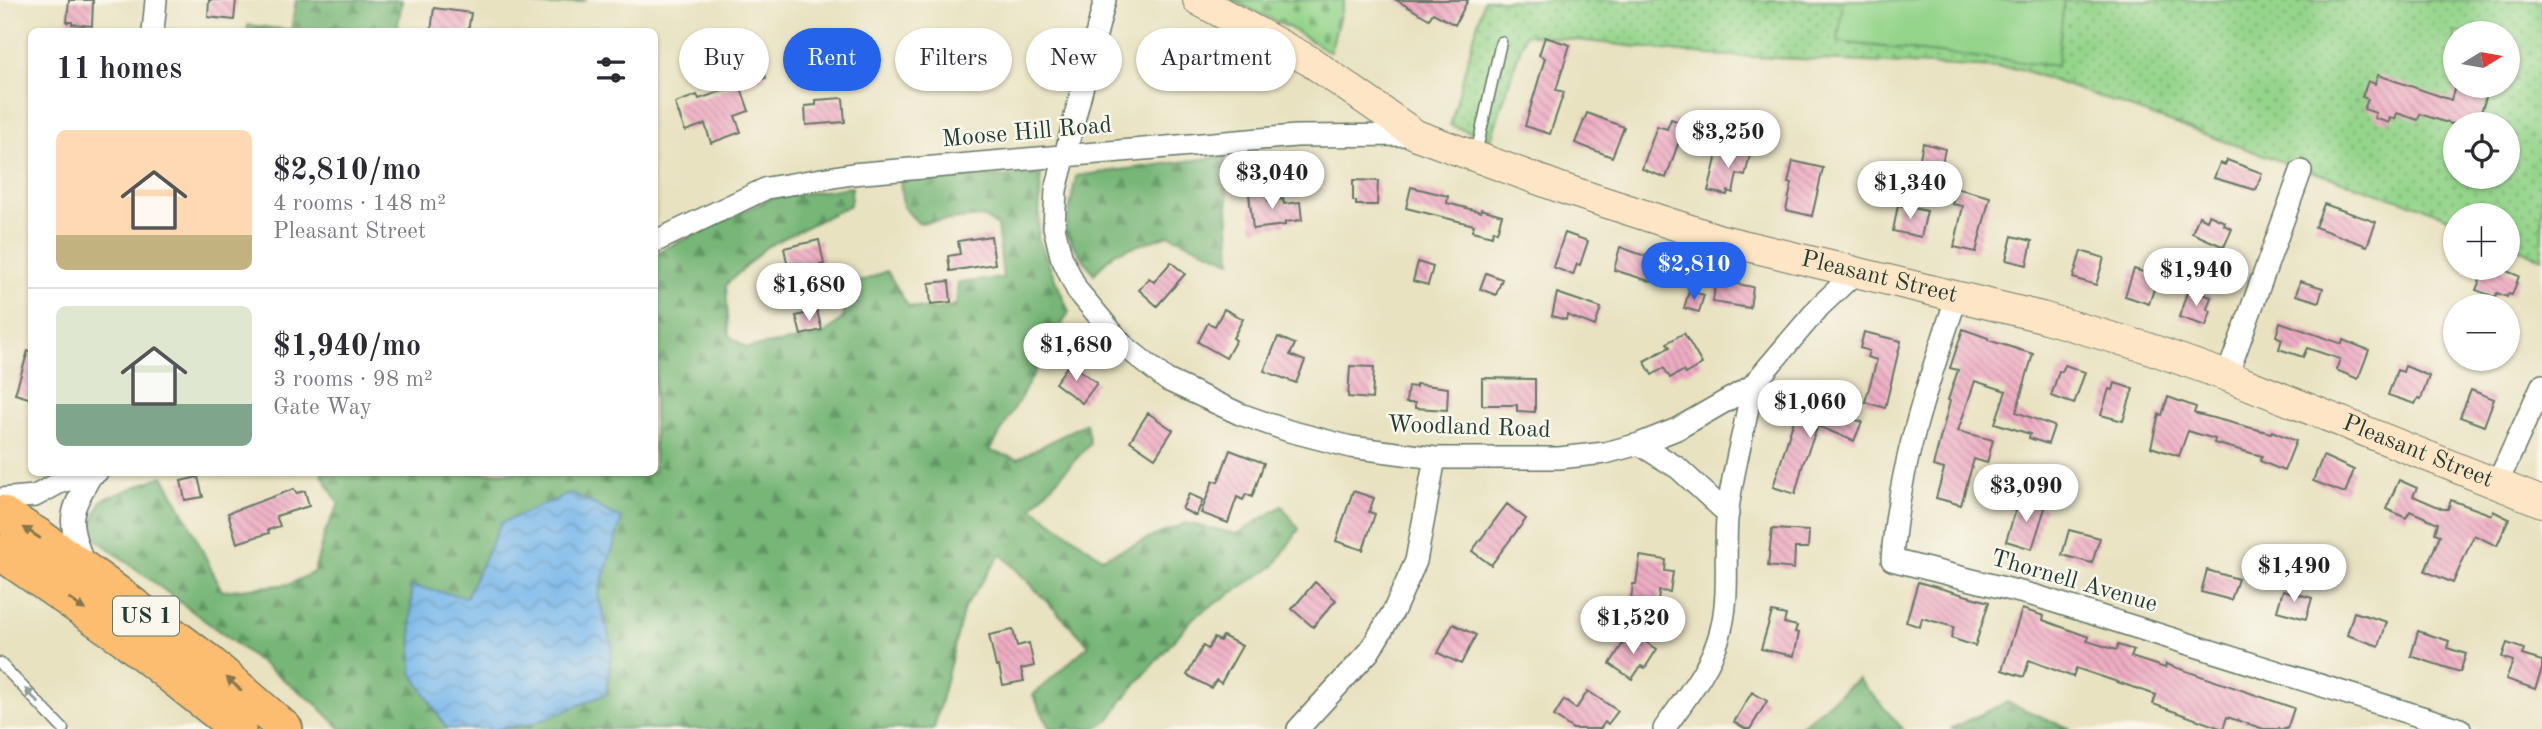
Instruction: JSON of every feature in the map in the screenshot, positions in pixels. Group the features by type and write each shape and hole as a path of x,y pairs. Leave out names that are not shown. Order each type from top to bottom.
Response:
{"main road":[{"name":"US 1","path":"0,513 86,569 208,662 285,729"},
{"name":"US 1","path":"0,552 124,638 238,729"}],"street":[{"path":"153,28 156,0"},
{"name":"Woodland Road","path":"1105,0 1056,190 1054,227 1060,256 1077,290 1122,344 1167,380 1240,414 1289,431 1352,447 1435,458 1559,458 1605,453 1639,444 1677,429 1752,386 1819,306 1856,272"},
{"name":"Pleasant Street","path":"1198,0 1310,61 1416,135 1564,189 1718,239 1957,296 2145,347 2227,376 2542,502"},
{"name":"Moose Hill Road","path":"658,240 767,188 852,174 1296,136 1416,135"},
{"path":"2227,376 2301,172"},
{"name":"Thornell Avenue","path":"1957,296 1917,417 1894,524 1892,560 2036,596 2460,729"},
{"path":"2497,484 2542,385"},
{"path":"1664,729 1709,662 1720,635 1728,571 1728,514 1733,471 1752,386"},
{"path":"1639,444 1678,468 1728,514"},
{"path":"1298,729 1369,652 1394,610 1416,561 1435,458"},
{"path":"0,499 34,496 59,483 84,476"},
{"path":"86,569 71,527 73,508 92,476"}],"lane":[{"path":"1475,156 1501,42"},
{"path":"0,663 63,729"}],"green space":[{"path":"296,0 402,0 397,28 291,28"},
{"path":"496,0 587,0 551,6"},
{"path":"1231,0 1344,0 1330,52 1296,32 1296,28 1288,27"},
{"path":"1484,0 2542,0 2542,258 2520,249 2520,203 2443,203 2443,216 2020,69 1707,55 1525,34 1491,139 1450,125"},
{"path":"1843,0 2064,0 2057,66 1838,42"},
{"path":"248,25 274,28 248,28"},
{"path":"1225,156 1231,261 1169,235 1114,253 1094,274 1065,233 1076,176"},
{"path":"1041,175 1038,238 1069,312 990,451 1018,459 1086,423 1090,444 1032,507 1102,558 1186,523 1237,534 1282,506 1299,529 1274,566 1194,617 1124,698 1110,719 1095,729 1050,729 1033,695 1089,645 1001,554 964,608 934,729 341,729 316,704 88,533 102,500 163,476 222,591 290,584 314,572 325,532 339,504 323,476 658,476 658,252 772,198 852,187 850,205 766,247 726,285 729,335 746,348 822,336 844,317 841,290 887,271 908,306 934,310 956,305 958,283 1003,278 997,225 982,217 918,223 903,207 900,180"},
{"path":"1858,679 1903,729 1797,729"},
{"path":"2007,702 2070,729 1950,729"}],"water":[{"path":"571,493 622,519 598,595 612,646 606,694 533,724 497,729 447,729 412,673 411,586 466,597 501,523"}],"building":[{"path":"69,0 93,0 92,26 67,22"},
{"path":"209,0 236,0 234,20 208,17"},
{"path":"1396,0 1468,0 1455,25 1433,13 1429,19"},
{"path":"434,8 471,13 469,28 432,28"},
{"path":"1545,37 1570,45 1556,90 1564,92 1550,134 1525,126 1545,58 1539,55"},
{"path":"2378,75 2451,100 2486,98 2481,112 2443,112 2443,121 2420,114 2418,120 2397,113 2395,119 2390,118 2389,123 2374,118 2376,113 2364,109 2368,99 2362,97 2368,81 2375,84"},
{"path":"722,91 742,91 749,111 735,116 741,132 711,143 705,124 685,131 675,103 697,95 699,99"},
{"path":"843,98 845,122 806,125 805,106 816,105 816,100"},
{"path":"1587,113 1624,127 1612,157 1575,143"},
{"path":"1671,119 1697,128 1690,148 1678,144 1666,178 1642,169 1657,126 1667,129"},
{"path":"1757,130 1774,133 1770,153 1753,149"},
{"path":"1923,143 1945,149 1939,177 1917,172"},
{"path":"1719,147 1750,155 1745,176 1737,174 1733,193 1728,191 1727,195 1708,191"},
{"path":"2227,160 2262,173 2256,190 2214,178 2220,163 2225,165"},
{"path":"1793,161 1823,168 1812,216 1786,210 1792,183 1788,183"},
{"path":"1353,180 1378,181 1377,205 1356,205 1356,201 1353,201"},
{"path":"1411,187 1448,196 1447,203 1502,215 1497,232 1493,230 1492,236 1472,231 1474,225 1406,208"},
{"path":"1956,188 1990,197 1976,252 1954,247 1963,206 1952,204"},
{"path":"1267,192 1268,201 1283,199 1284,204 1300,202 1302,220 1253,229 1249,194"},
{"path":"2324,204 2376,222 2367,246 2315,227"},
{"path":"1898,205 1927,211 1921,237 1893,231"},
{"path":"2209,215 2225,222 2224,225 2232,229 2224,247 2192,233 2199,216 2207,220"},
{"path":"1565,233 1588,241 1580,265 1577,264 1573,275 1553,267"},
{"path":"991,236 995,264 950,271 948,256 960,254 958,241"},
{"path":"2012,236 2032,241 2027,265 2006,260"},
{"path":"819,240 824,264 789,272 784,248"},
{"path":"1620,247 1659,261 1653,282 1614,270"},
{"path":"2081,251 2104,258 2096,285 2073,278"},
{"path":"1171,262 1185,274 1157,306 1139,290 1149,278 1154,282"},
{"path":"1418,262 1433,267 1428,285 1413,281"},
{"path":"2134,269 2158,277 2149,304 2125,296"},
{"path":"1486,273 1502,279 1496,295 1480,289"},
{"path":"2480,280 2518,280 2512,294 2487,294 2476,290"},
{"path":"949,281 951,302 931,304 929,283"},
{"path":"1721,281 1753,287 1750,308 1713,302 1715,285 1720,286"},
{"path":"2300,281 2323,288 2319,302 2296,295"},
{"path":"2188,289 2211,297 2207,309 2211,311 2206,326 2179,317"},
{"path":"1689,291 1704,295 1699,312 1684,308"},
{"path":"1557,293 1601,308 1595,326 1567,315 1566,320 1552,316"},
{"path":"1224,309 1243,319 1226,358 1198,342 1208,323 1215,326"},
{"path":"817,311 822,330 801,335 796,316"},
{"path":"2280,322 2342,344 2343,340 2369,350 2358,379 2336,370 2340,359 2307,348 2303,357 2279,349 2282,339 2276,336"},
{"path":"1963,329 2033,354 2016,412 2054,426 2048,444 2029,438 2030,434 1995,423 2006,391 1975,381 1958,431 1993,440 1987,463 1974,459 1961,505 1936,498 1944,469 1933,466 1950,401 1948,400 1958,370 1950,368"},
{"path":"1864,332 1901,341 1885,408 1865,402 1877,360 1867,357 1869,351 1860,348"},
{"path":"1684,333 1702,364 1685,374 1683,371 1670,378 1664,368 1652,375 1644,361 1670,347 1667,343"},
{"path":"1278,337 1295,344 1290,355 1305,361 1296,383 1264,371"},
{"path":"28,351 28,398 15,394"},
{"path":"1070,363 1097,383 1082,403 1055,383"},
{"path":"2065,365 2085,372 2074,404 2051,396 2059,371 2062,372"},
{"path":"1350,366 1374,367 1372,399 1348,397"},
{"path":"2405,366 2429,376 2421,399 2418,398 2415,404 2388,395 2397,370 2403,372"},
{"path":"1482,378 1535,379 1535,412 1517,411 1517,405 1482,405"},
{"path":"2115,383 2133,389 2123,421 2101,415 2109,389 2113,390"},
{"path":"1416,384 1448,388 1447,410 1415,408 1415,403 1406,403 1408,386 1416,387"},
{"path":"2471,390 2494,399 2484,426 2460,417"},
{"path":"2168,397 2196,407 2194,413 2271,433 2272,431 2296,441 2284,471 2260,461 2262,456 2214,443 2215,439 2188,431 2179,456 2151,447 2159,414 2162,415"},
{"path":"1805,400 1862,422 1854,441 1818,426 1795,494 1773,487 1798,407 1802,408"},
{"path":"1148,413 1173,430 1155,458 1130,441"},
{"path":"1230,450 1264,463 1252,497 1246,494 1243,500 1237,497 1228,523 1201,513 1213,481 1218,482"},
{"path":"2323,456 2354,470 2345,493 2313,481"},
{"path":"198,477 203,497 185,500 181,481"},
{"path":"2399,480 2417,488 2413,496 2443,509 2448,509 2451,500 2492,515 2493,511 2509,519 2497,546 2474,535 2453,583 2425,571 2440,535 2435,533 2438,523 2410,511 2406,518 2386,509"},
{"path":"294,489 296,493 305,491 309,506 276,516 280,526 268,530 269,533 237,543 228,513"},
{"path":"1353,491 1374,498 1369,512 1375,514 1363,550 1336,541"},
{"path":"1189,494 1203,500 1196,516 1182,509"},
{"path":"2019,500 2045,508 2032,549 2006,541"},
{"path":"1507,504 1526,519 1491,565 1472,551"},
{"path":"1772,529 1809,531 1808,548 1795,548 1794,569 1768,566"},
{"path":"2069,530 2100,538 2092,563 2062,555"},
{"path":"1640,556 1666,560 1665,571 1673,572 1670,592 1659,591 1658,603 1631,600"},
{"path":"2207,570 2238,579 2231,600 2201,592"},
{"path":"1315,582 1336,600 1313,627 1292,609"},
{"path":"1918,582 1989,602 1975,646 1951,638 1954,627 1922,618 1920,627 1906,622"},
{"path":"2283,590 2312,598 2306,619 2277,611"},
{"path":"2022,609 2089,637 2087,641 2116,650 2118,645 2134,650 2131,657 2165,668 2166,664 2294,708 2287,729 2264,729 2227,717 2223,729 2153,704 2156,695 2076,668 2073,677 2029,660 2024,677 2002,670"},
{"path":"1772,612 1786,615 1784,623 1797,626 1795,632 1799,633 1794,656 1761,649"},
{"path":"2354,612 2387,622 2379,646 2347,635"},
{"path":"1453,624 1476,635 1461,664 1438,653"},
{"path":"1013,630 1017,646 1029,643 1034,666 1021,669 1024,681 1003,685 989,635"},
{"path":"2418,631 2449,641 2447,648 2466,654 2460,672 2411,656"},
{"path":"1630,632 1657,649 1645,668 1641,666 1632,679 1610,664"},
{"path":"1223,636 1242,646 1221,683 1216,680 1211,688 1187,675 1203,646 1208,649 1214,638 1220,641"},
{"path":"2507,643 2524,649 2522,655 2542,661 2535,689 2506,679 2513,661 2502,657"},
{"path":"1588,691 1618,711 1608,724 1605,722 1600,729 1573,729 1554,716 1564,700 1576,709"},
{"path":"1752,692 1767,701 1750,729 1746,729 1734,722"}]}
